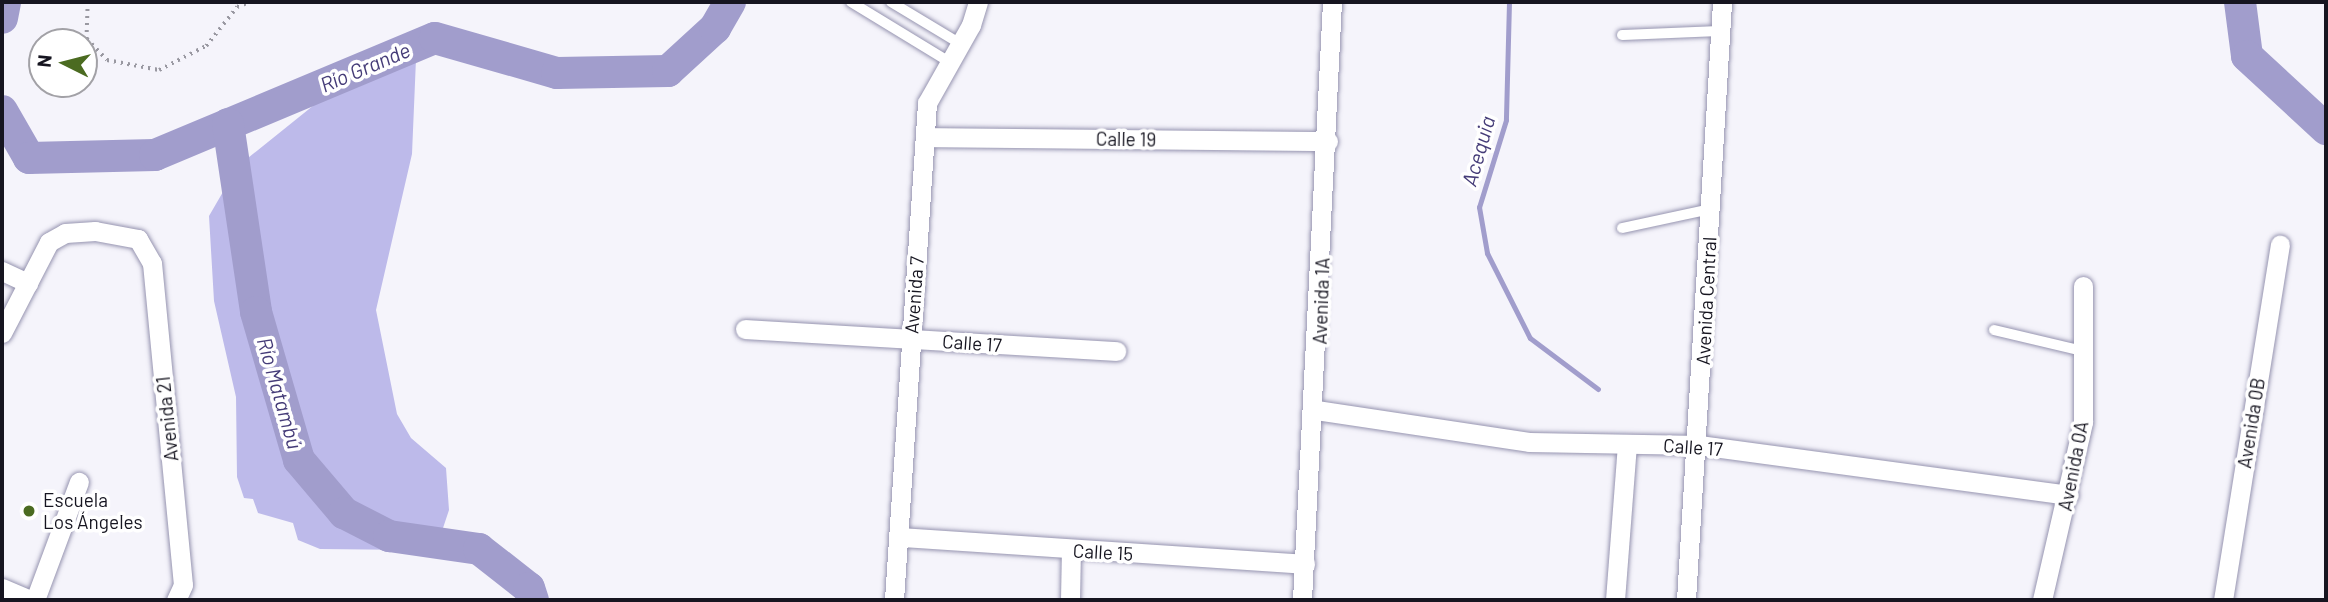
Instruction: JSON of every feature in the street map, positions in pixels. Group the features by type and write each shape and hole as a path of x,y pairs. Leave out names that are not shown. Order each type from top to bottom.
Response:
{"street":[{"name":"Avenida 7","path":"894,600 901,537 927,103 946,60 959,43 978,2"},
{"name":"Avenida 1A","path":"1302,600 1316,410 1332,2"},
{"name":"Avenida Central","path":"1686,600 1699,445 1722,2"},
{"name":"Calle 19","path":"925,137 1328,141"},
{"name":"Avenida 21","path":"28,283 49,242 65,233 138,239 153,277 183,585 176,600"},
{"name":"Avenida 0B","path":"2223,600 2280,245"},
{"path":"2,271 28,283 2,333"},
{"name":"Avenida 0A","path":"2042,600 2069,495 2083,422 2083,286"},
{"name":"Calle 17","path":"745,329 1116,351"},
{"name":"Calle 17","path":"1316,410 1529,442 1699,445 2069,495"},
{"path":"1615,600 1627,444"},
{"path":"2,588 32,600 79,482"},
{"name":"Calle 15","path":"901,537 1305,564"},
{"path":"1070,600 1071,550"}],"lane":[{"path":"850,2 946,60"},
{"path":"891,2 959,43"},
{"path":"1622,35 1720,31"},
{"path":"1622,228 1711,209"},
{"path":"1994,330 2083,351"}],"path":[{"path":"88,2 88,39 107,60 159,70 206,46 237,7 250,2"},
{"path":"232,2 237,7"}],"shaded area":[{"path":"416,59 412,154 376,310 397,414 411,438 446,468 449,510 443,528 414,550 320,549 298,540 293,523 258,513 253,499 244,498 237,477 236,397 214,301 209,216 238,166 319,101 360,76"}],"waterway":[{"name":"Río Grande","path":"2,18 5,2"},
{"name":"Río Grande","path":"2,111 29,158 155,155 435,38 557,73 668,71 715,28 730,2"},
{"name":"Acequia","path":"1509,2 1506,120 1479,207 1487,253 1530,338 1598,389"},
{"path":"2240,2 2247,56 2326,129"},
{"name":"Río Matambú","path":"228,124 256,312 299,460 344,513 389,536 479,549 529,588 533,600"}],"place":[{"name":"Escuela Los Ángeles","path":"29,511"}]}
